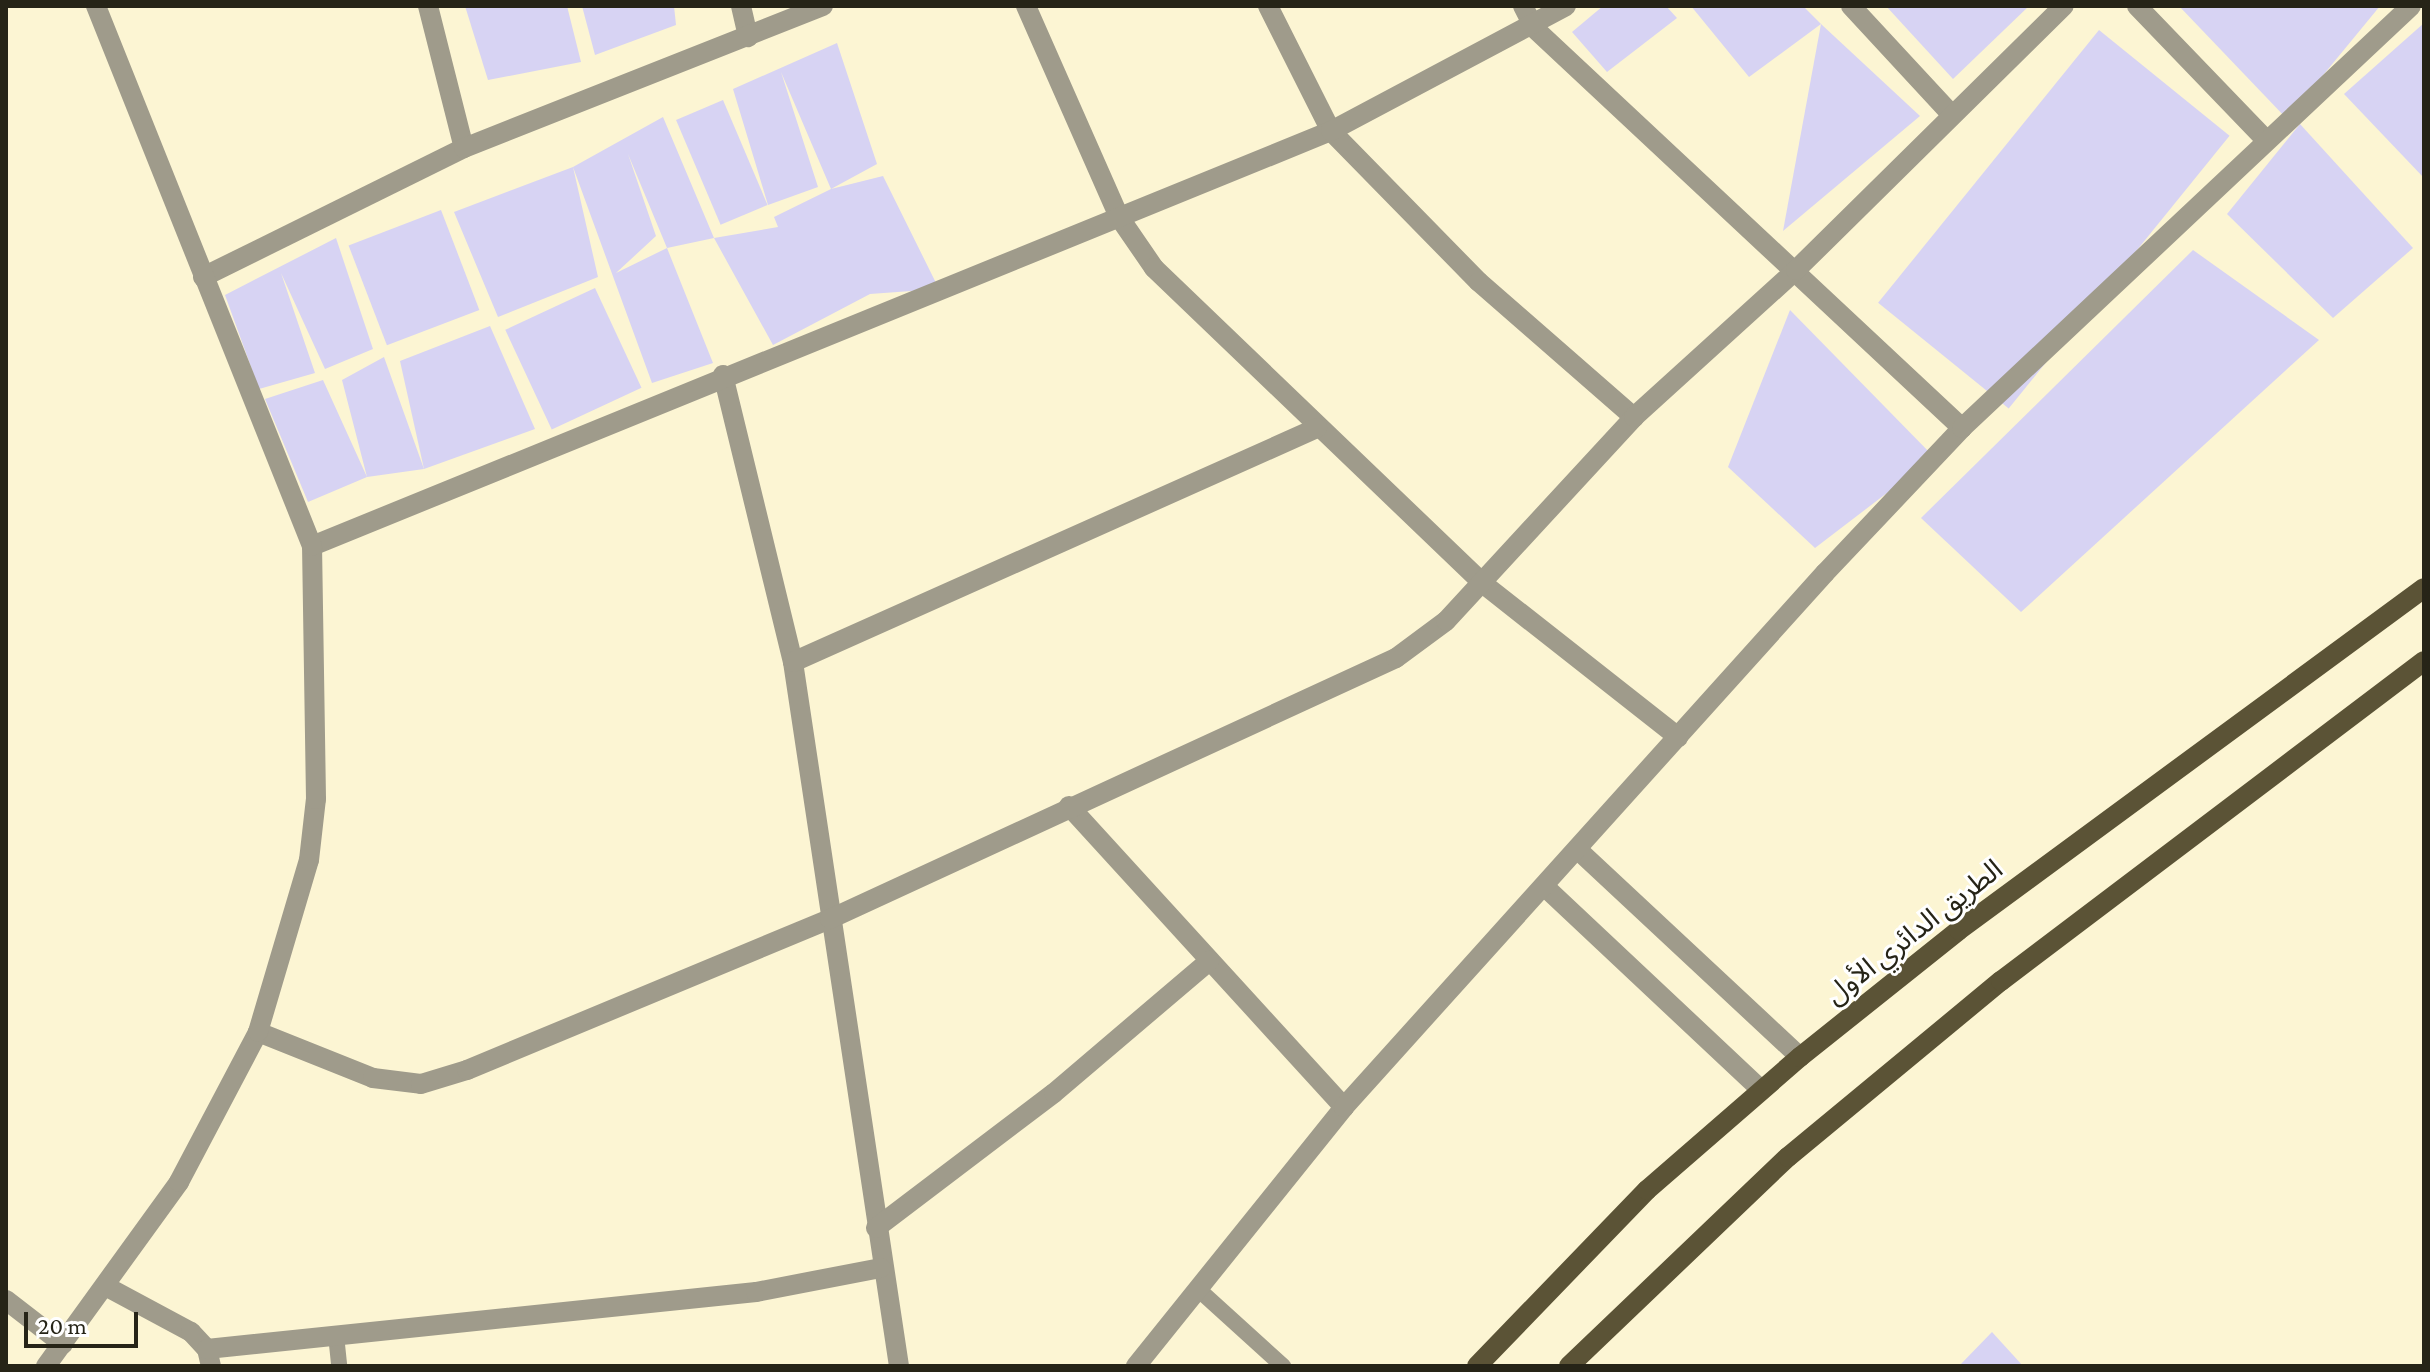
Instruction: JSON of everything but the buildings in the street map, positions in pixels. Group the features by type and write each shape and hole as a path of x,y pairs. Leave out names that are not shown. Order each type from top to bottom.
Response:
{"main road":[{"name":"الطريق الدائري الأول","path":"1477,1366 1647,1190 1800,1057 1959,930 2424,588"},
{"path":"1569,1366 1788,1157 2001,981 2424,661"}],"street":[{"path":"46,1366 109,1288 179,1182 258,1032 309,860 316,799 312,546 96,6"},
{"path":"428,6 464,148"},
{"path":"741,6 748,37"},
{"path":"203,277 464,148 823,6"},
{"path":"1026,6 1119,217 1154,268 1317,428 1481,582 1678,737"},
{"path":"1268,6 1331,131 1479,282 1634,417"},
{"path":"1523,6 1534,28 1962,428"},
{"path":"312,546 723,375 1331,131 1534,28 1566,6"},
{"path":"1851,6 1950,113"},
{"path":"258,1032 373,1078 421,1084 830,919 1069,806 1396,658 1446,621 1634,417 1796,270 1950,113 2064,6"},
{"path":"2137,6 2265,139"},
{"path":"1141,1365 1344,1107 1962,428 2265,139 2411,6"},
{"path":"723,375 793,662 881,1268 899,1366"},
{"path":"793,662 1317,428"},
{"path":"1069,806 1344,1107"},
{"path":"1577,849 1800,1057"},
{"path":"1544,886 1761,1090"},
{"path":"876,1228 1054,1093 1209,961"},
{"path":"109,1288 191,1332 209,1357 336,1335 756,1292 881,1268"},
{"path":"6,1300 63,1344"}],"lane":[{"path":"1198,1289 1283,1366"},
{"path":"336,1335 339,1366"}]}
